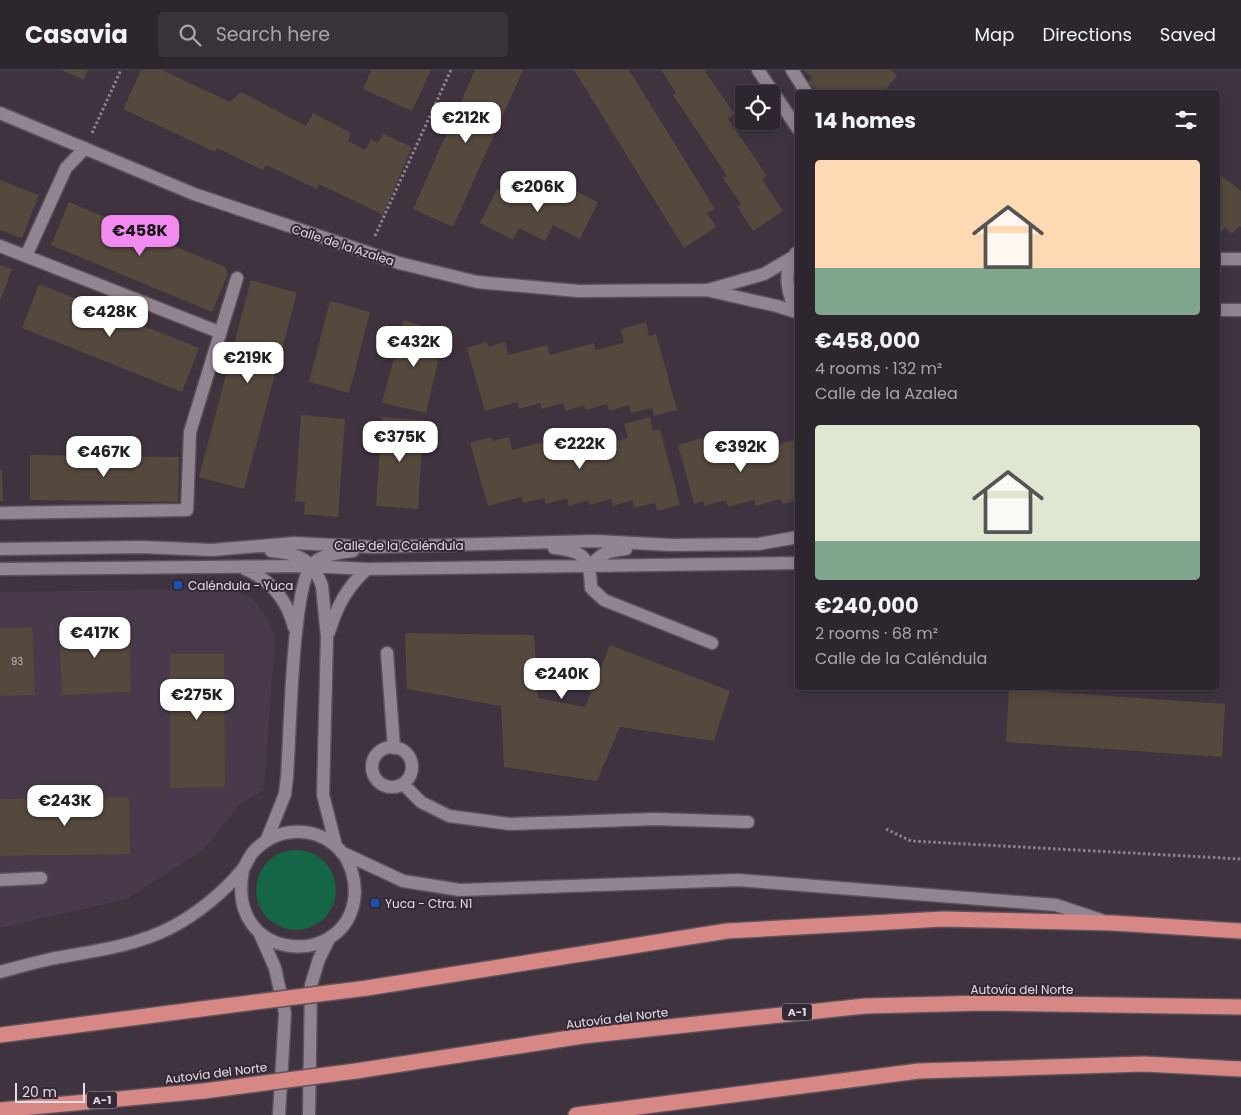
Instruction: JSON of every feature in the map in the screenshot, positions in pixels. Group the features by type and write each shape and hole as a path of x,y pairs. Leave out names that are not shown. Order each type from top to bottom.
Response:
{"highway":[{"path":"0,1035 367,988 727,931 943,919 1113,923 1241,931"},
{"name":"Autovía del Norte","path":"0,1110 204,1091 356,1071 583,1036 865,1006 985,1003 1241,1007"},
{"path":"0,1031 33,1031"},
{"path":"576,1115 919,1071 1144,1064 1241,1069"}],"street":[{"path":"758,70 795,124"},
{"path":"792,70 805,90"},
{"name":"Calle de la Azalea","path":"0,113 194,194 399,263 477,282 578,291 706,290 777,306 795,312"},
{"path":"26,256 66,168 85,148"},
{"path":"0,246 219,332"},
{"name":"Calle de la Azalea","path":"706,290 764,274 795,254"},
{"path":"795,254 787,277 788,294 795,309"},
{"path":"1220,259 1241,260"},
{"path":"0,513 187,510 190,432 237,278"},
{"path":"1220,310 1241,310"},
{"name":"Calle de la Caléndula","path":"0,549 239,548 294,543 374,547 595,541 671,545 760,544 795,538"},
{"path":"492,544 569,550 585,559 590,567 591,588 604,600 712,643"},
{"path":"590,567 598,556 604,552 671,545"},
{"path":"267,840 285,794 296,634 302,589 311,566 328,555 374,547"},
{"path":"239,548 296,554 305,559 311,566 322,586 327,637 323,795 339,849 353,876 353,904 340,928 330,937 317,944 302,947 287,946 273,942 260,934"},
{"name":"Calle de la Caléndula","path":"0,569 311,566 367,568 590,567 795,563"},
{"path":"240,567 258,575 276,590 291,614 296,634"},
{"path":"327,637 338,605 353,581 367,568"},
{"path":"387,653 394,748"},
{"path":"387,748 394,748 405,753 411,763 410,775 403,784 389,787 383,785 374,776 373,762 376,756 387,748"},
{"path":"403,784 421,802 449,816 510,824 655,819 748,822"},
{"path":"279,1115 285,1013 275,968 260,934 248,920 241,904 239,887 243,870 252,852 267,840 284,833 302,831 320,836 339,849 403,881 460,890 738,880 1056,905 1113,923"},
{"path":"0,972 52,959 122,946 172,928 204,907 243,870"},
{"path":"0,880 41,878"},
{"path":"309,1115 311,985 319,959 330,937"},
{"path":"0,964 52,959"}],"path":[{"path":"85,148 121,70"},
{"path":"368,253 451,70"},
{"path":"886,829 911,841 1241,858"}],"shaded area":[{"path":"234,589 254,600 265,615 275,635 264,790 239,805 204,849 127,899 0,928 0,592"}],"green space":[{"path":"296,850 311,853 324,862 333,875 336,890 333,905 324,918 311,927 296,930 281,927 268,918 259,905 256,890 259,875 268,862 281,853"}],"building":[{"path":"61,70 88,70 84,80"},
{"path":"141,70 162,70 230,102 241,92 306,126 313,113 351,133 348,141 365,150 371,139 378,143 383,134 412,147 383,215 319,184 317,189 266,165 263,170 217,148 215,152 123,109"},
{"path":"371,70 431,70 412,111 363,89"},
{"path":"475,70 523,70 453,227 413,209"},
{"path":"574,70 629,70 715,209 707,213 716,227 684,248"},
{"path":"661,70 708,70 705,72 735,114 728,119 767,176 762,179 783,211 753,231 737,206 741,204 723,178 727,176 673,95 676,93"},
{"path":"803,70 891,70 897,75 886,90 817,90 808,83 812,77"},
{"path":"1222,176 1241,191 1241,227 1239,226 1232,234 1225,227 1220,234 1220,179"},
{"path":"0,180 39,195 22,238 0,230"},
{"path":"510,183 548,202 553,192 564,198 569,188 598,202 580,239 553,225 545,241 519,228 513,240 480,223 497,189 505,193"},
{"path":"69,202 225,267 228,274 212,312 51,245"},
{"path":"0,265 12,269 0,301"},
{"path":"251,280 297,293 244,489 199,477"},
{"path":"39,284 199,348 182,392 22,328"},
{"path":"330,301 370,312 349,393 309,382"},
{"path":"404,320 445,333 426,413 382,403"},
{"path":"646,322 649,336 656,334 677,410 654,416 652,408 631,413 629,405 609,411 607,404 586,410 584,405 566,411 563,403 542,409 540,403 519,409 517,402 485,411 467,348 486,342 489,347 505,342 508,355 547,345 550,355 594,343 595,350 624,343 621,329"},
{"path":"301,415 345,419 338,517 304,514 305,502 295,501"},
{"path":"382,417 424,420 418,509 376,506"},
{"path":"650,417 653,431 660,429 680,505 657,511 655,503 634,508 633,500 613,506 611,499 589,505 588,500 569,506 567,498 546,504 544,498 523,503 521,497 488,506 470,443 490,437 493,441 509,437 512,450 551,440 553,449 597,438 599,445 628,438 624,424"},
{"path":"710,436 715,451 737,444 740,455 795,440 795,501 783,504 781,499 756,506 754,500 728,507 726,500 705,506 703,501 694,504 678,445"},
{"path":"30,455 179,457 178,502 30,500"},
{"path":"0,470 2,470 3,501 0,501"},
{"path":"129,624 131,692 62,695 59,627"},
{"path":"32,627 35,695 0,696 0,628"},
{"path":"405,633 534,635 538,698 585,707 610,645 730,691 714,741 620,727 597,781 504,767 501,706 407,689"},
{"path":"170,654 224,654 225,787 170,788"},
{"path":"1009,690 1225,704 1222,757 1006,742"},
{"path":"129,797 130,854 0,856 0,799"}],"place":[{"name":"Caléndula - Yuca","path":"178,585"},
{"name":"Yuca - Ctra. N1","path":"375,903"}]}
